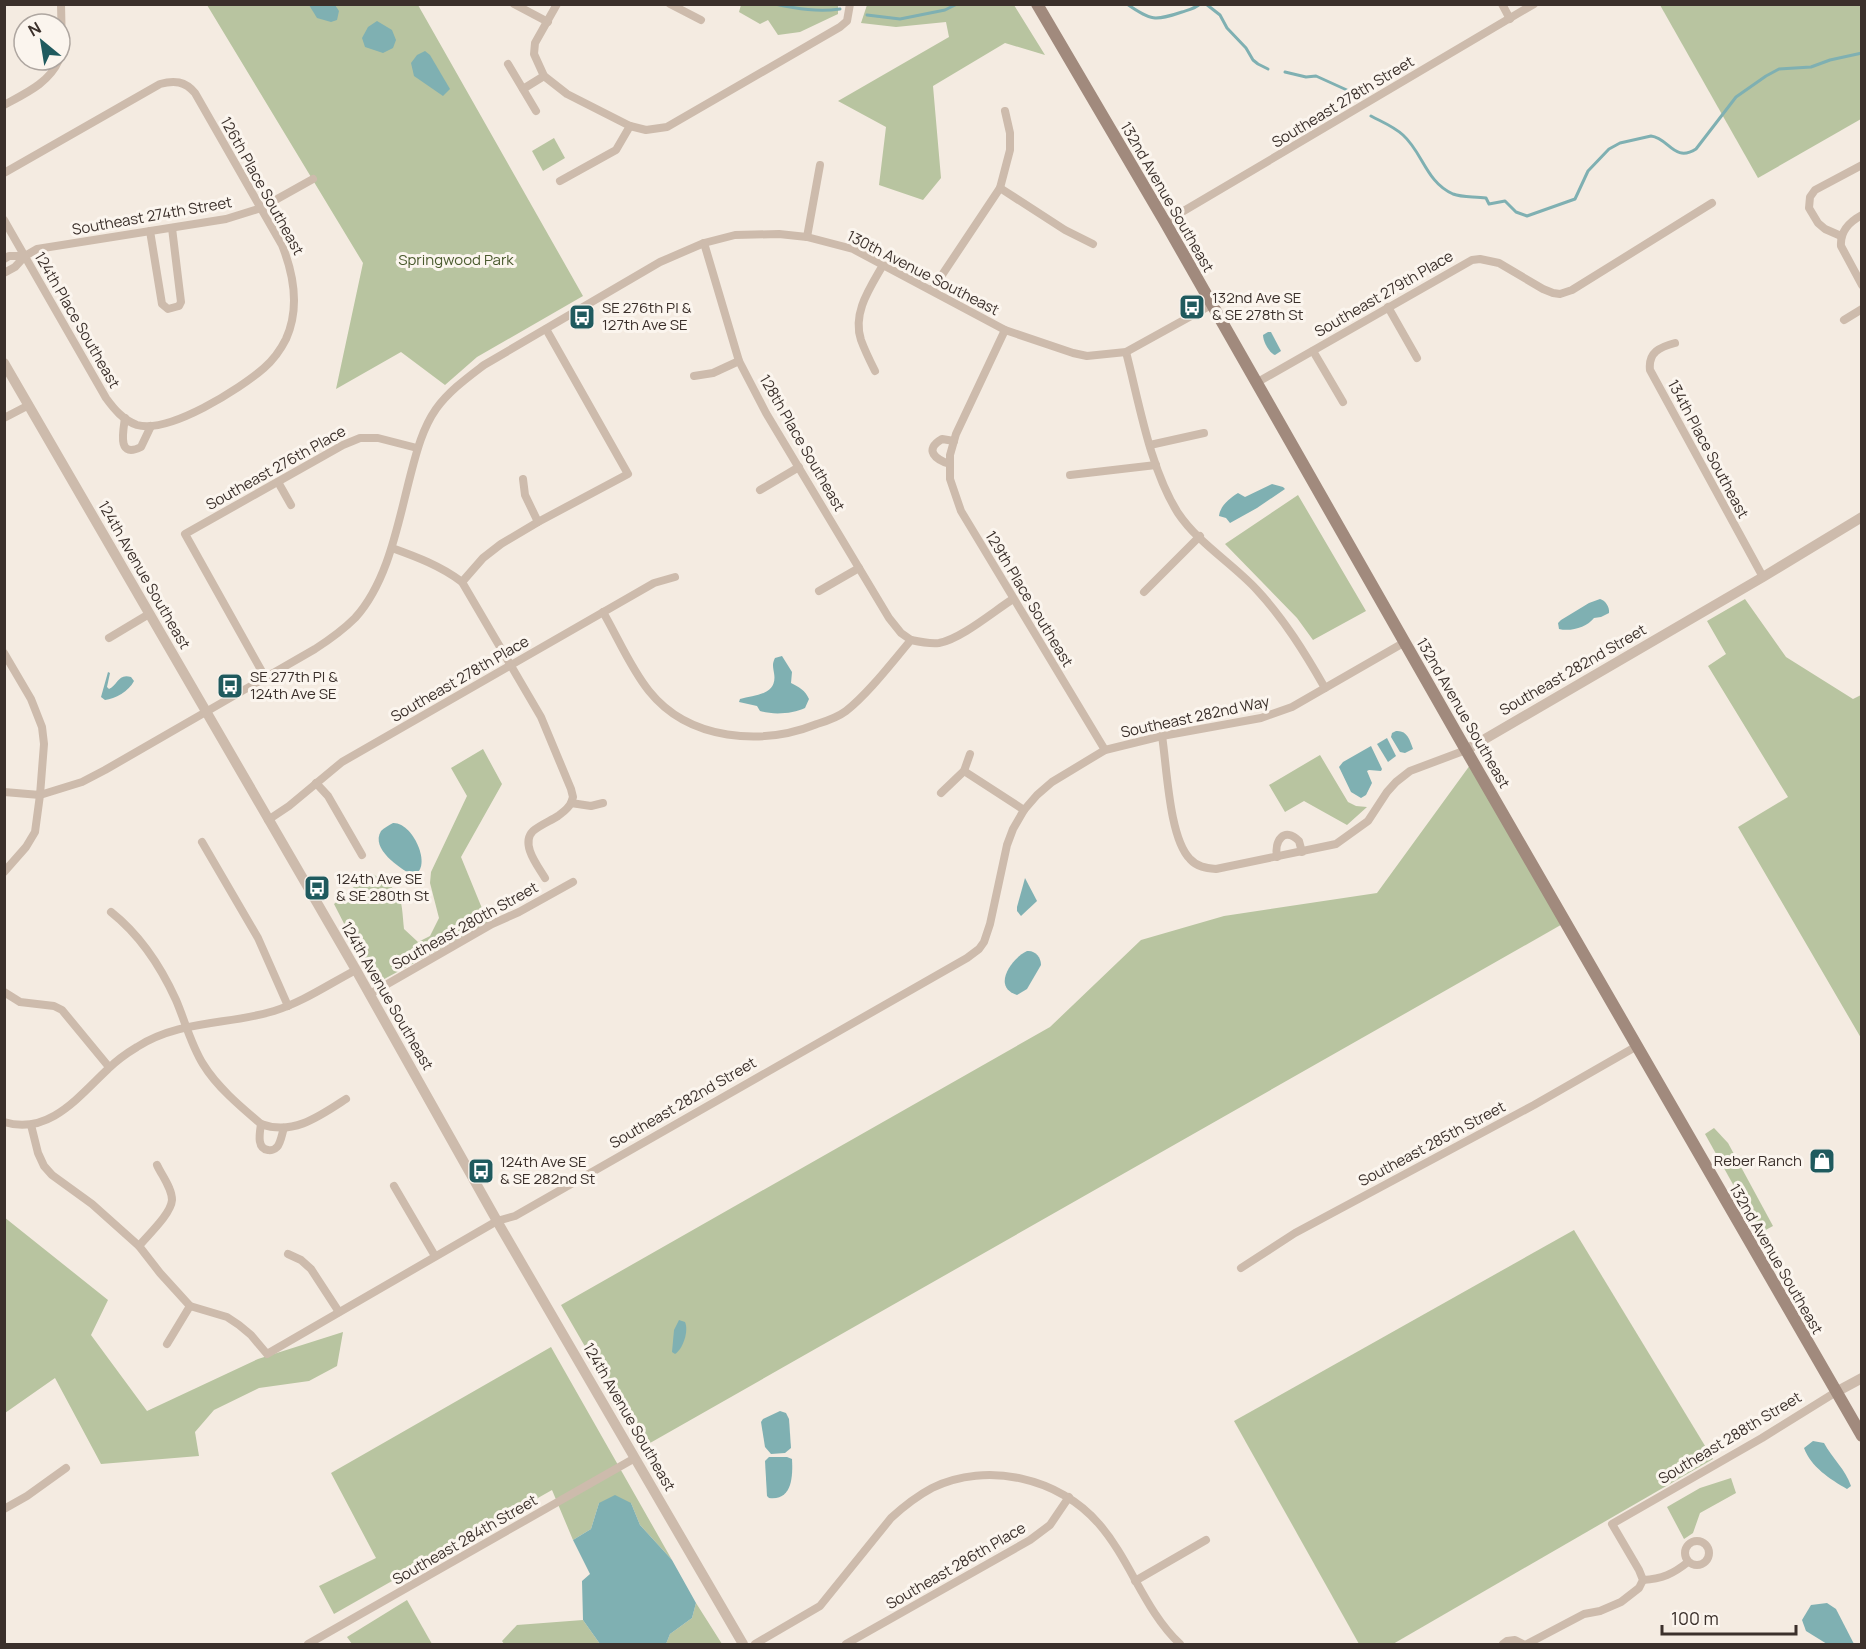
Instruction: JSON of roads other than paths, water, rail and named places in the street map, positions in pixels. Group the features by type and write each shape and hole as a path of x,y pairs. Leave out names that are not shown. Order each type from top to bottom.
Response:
{"main road":[{"name":"132nd Avenue Southeast","path":"1037,4 1165,222 1466,750 1862,1436"}],"street":[{"path":"514,4 548,22"},
{"path":"557,4 535,43 534,54 544,76 567,94 630,126 646,130 667,127 840,27 846,21 850,4"},
{"path":"670,4 701,20"},
{"path":"1502,4 1510,19"},
{"name":"Southeast 278th Street","path":"1165,222 1534,4"},
{"path":"508,64 536,111"},
{"path":"4,105 37,86 53,72"},
{"path":"523,88 544,76"},
{"name":"126th Place Southeast","path":"4,173 160,84 170,81 182,83 189,86 195,93 282,245 291,267 295,287 293,313 286,338 277,353 247,382 182,419 151,426"},
{"path":"932,290 1000,188 1010,150 1010,133 1005,111"},
{"path":"560,181 616,150 630,126"},
{"path":"807,237 820,165"},
{"path":"1841,236 1818,223 1809,208 1810,197 1815,190 1862,165"},
{"name":"Southeast 274th Street","path":"4,273 37,249 226,219 261,208 313,179"},
{"path":"1000,188 1065,230 1093,244"},
{"name":"Southeast 279th Place","path":"1256,383 1465,263 1480,259 1499,263 1543,289 1560,294 1572,290 1712,203"},
{"path":"1862,215 1850,221 1841,236 1841,246 1862,285"},
{"name":"124th Place Southeast","path":"4,219 114,410 136,424 151,426"},
{"path":"150,231 162,304 168,309 179,306 181,302 172,228"},
{"name":"130th Avenue Southeast","path":"704,243 735,235 759,233 807,237 853,249 1005,330 1087,356 1126,352"},
{"path":"4,792 40,795 82,782 330,639 356,617 370,596 392,548 417,448 435,410 457,386 484,365 660,262 704,243"},
{"name":"128th Place Southeast","path":"704,243 739,361 766,413 889,618 901,633 911,640"},
{"name":"Southeast 274th Street","path":"4,259 9,256 25,256"},
{"path":"875,371 860,339 859,320 862,304 883,265"},
{"path":"1211,305 1126,352 1150,445 1168,494 1179,514 1256,589 1303,650 1324,688"},
{"path":"1388,307 1417,358"},
{"path":"1844,320 1862,309"},
{"path":"462,582 483,558 501,544 628,474 546,329"},
{"path":"954,441 942,440 934,445 933,453 938,461 950,460 956,434 1005,330"},
{"name":"134th Place Southeast","path":"1675,344 1660,347 1655,351 1650,360 1650,370 1762,577"},
{"path":"1313,351 1343,402"},
{"path":"694,376 713,373 739,361"},
{"name":"124th Avenue Southeast","path":"4,363 743,1644"},
{"path":"4,418 29,405"},
{"path":"124,418 122,439 128,450 132,451 141,447 151,426"},
{"path":"1150,445 1204,433"},
{"name":"Southeast 276th Place","path":"265,678 185,534 360,438 378,438 417,448"},
{"name":"129th Place Southeast","path":"950,460 950,479 961,511 1105,750"},
{"path":"1070,475 1156,465"},
{"path":"760,490 799,467"},
{"path":"523,479 525,495 538,522"},
{"path":"278,482 291,505"},
{"name":"Southeast 282nd Street","path":"1162,736 1173,819 1178,838 1185,853 1192,861 1204,868 1216,869 1336,844 1368,821 1387,792 1410,771 1466,750 1862,517"},
{"path":"1144,592 1200,536"},
{"path":"392,548 428,561 448,571 462,582 512,665 545,726 573,797 563,812 533,831 528,838 530,852 544,878"},
{"path":"819,591 859,568"},
{"name":"Southeast 278th Place","path":"268,820 289,806 342,762 654,583 675,577"},
{"path":"603,612 649,691 674,713 713,732 734,737 782,735 805,729 846,711 875,682 911,640 939,643 954,638 1013,599"},
{"path":"109,638 148,614"},
{"name":"Southeast 282nd Way","path":"984,942 1007,845 1013,829 1024,810 1052,782 1105,750 1278,713 1405,642"},
{"path":"4,653 31,699 42,727 44,744 34,832 26,847 4,872"},
{"path":"941,793 964,771 970,754"},
{"path":"964,771 1024,810"},
{"path":"316,783 328,796 362,855"},
{"path":"571,803 591,806 603,803"},
{"path":"1277,857 1276,845 1281,837 1286,835 1296,837 1302,852"},
{"path":"202,842 258,938 288,1006"},
{"name":"Southeast 280th Street","path":"370,994 492,924 573,882"},
{"path":"111,912 126,924 162,973 209,1074 261,1124 284,1128 302,1124 346,1098"},
{"name":"Southeast 282nd Street","path":"190,1306 227,1317 251,1335 267,1354 435,1256 497,1221 514,1216 967,958 984,942"},
{"path":"4,1122 31,1125 48,1120 81,1098 110,1067 161,1034 186,1027 271,1012 288,1006 356,970"},
{"path":"4,992 20,1002 54,1006 62,1010 110,1067"},
{"name":"Southeast 285th Street","path":"1242,1268 1295,1233 1534,1105 1636,1046"},
{"path":"261,1124 259,1141 261,1147 267,1150 273,1150 278,1146 284,1128"},
{"path":"31,1125 44,1166 62,1184 92,1204 139,1246 160,1274 190,1306 167,1344"},
{"path":"139,1246 170,1209 172,1200 169,1188 157,1166"},
{"path":"394,1186 435,1256"},
{"path":"288,1254 301,1260 310,1269 339,1312"},
{"name":"Southeast 288th Street","path":"1643,1580 1612,1524 1862,1378"},
{"name":"Southeast 284th Street","path":"308,1644 635,1458"},
{"path":"4,1509 30,1494 66,1468"},
{"path":"755,1644 820,1606 891,1518 904,1507 932,1488 967,1478 991,1476 1043,1484 1069,1497 1109,1536 1158,1620 1180,1644"},
{"name":"Southeast 286th Place","path":"846,1644 1030,1540 1050,1525 1069,1497"},
{"path":"1135,1581 1206,1540"},
{"path":"1527,1644 1584,1614 1600,1611 1621,1602 1639,1588 1643,1580 1658,1580 1688,1562"},
{"path":"1503,1644 1515,1640 1523,1644"}],"water":[{"path":"309,5 335,5 339,11 337,20 331,22 317,18"},
{"path":"377,21 392,30 396,40 393,48 383,53 365,47 362,38 368,27"},
{"path":"425,51 430,55 450,89 443,96 414,76 411,63 417,55"},
{"path":"1271,332 1281,351 1275,355 1264,340 1263,335"},
{"path":"1272,484 1285,489 1230,523 1226,518 1219,516 1223,506 1238,493 1245,497"},
{"path":"1600,599 1607,604 1609,613 1594,618 1578,628 1559,629 1558,623 1561,620"},
{"path":"782,656 792,672 791,683 804,691 809,699 805,708 789,713 770,713 760,711 757,706 739,702 740,699 769,690 774,680 774,660"},
{"path":"108,672 110,673 107,687 109,689 123,677 131,677 134,681 121,694 105,700 101,697"},
{"path":"1396,731 1405,734 1413,749 1405,753 1400,752 1391,737"},
{"path":"1387,738 1396,756 1388,762 1377,744"},
{"path":"1371,746 1382,769 1381,771 1367,771 1372,783 1366,795 1361,798 1351,792 1339,767 1343,762"},
{"path":"393,823 408,830 419,847 421,865 418,872 412,875 388,857 380,844 381,831"},
{"path":"1025,878 1037,901 1021,916 1017,907"},
{"path":"1027,951 1037,955 1041,965 1027,989 1017,995 1005,986 1005,979 1010,966"},
{"path":"679,1320 685,1322 686,1335 683,1344 675,1354 672,1352 674,1330"},
{"path":"780,1411 786,1413 789,1419 791,1448 785,1453 771,1454 765,1447 761,1422"},
{"path":"1813,1441 1824,1443 1851,1486 1847,1489 1822,1472 1811,1461 1804,1448"},
{"path":"769,1457 792,1459 790,1486 787,1492 777,1498 767,1496 765,1461"},
{"path":"615,1495 631,1503 640,1525 672,1560 696,1603 692,1618 670,1634 666,1644 600,1644 583,1620 582,1581 590,1574 573,1540 591,1529 599,1503"},
{"path":"1827,1603 1836,1609 1854,1644 1827,1644 1806,1631 1802,1620 1811,1605"}],"waterway":[{"path":"775,4 808,10 840,9"},
{"path":"867,15 900,19 945,10 957,4"},
{"path":"1127,4 1153,18 1173,15 1200,4"},
{"path":"1206,4 1220,15 1227,28 1246,48 1253,60 1268,69"},
{"path":"1371,116 1403,135 1431,175 1444,189 1457,195 1486,198 1489,204 1505,201 1516,212 1527,216 1575,199 1588,171 1609,149 1620,143 1651,136 1663,141 1677,152 1688,153 1696,149 1736,97 1766,76 1779,69 1811,67 1862,53"},
{"path":"1285,72 1306,77 1316,76 1359,98"}],"place":[{"name":"132nd Ave SE & SE 278th St","path":"1192,307"},
{"name":"SE 276th Pl & 127th Ave SE","path":"582,317"},
{"name":"SE 277th Pl & 124th Ave SE","path":"230,686"},
{"name":"124th Ave SE & SE 280th St","path":"317,888"},
{"name":"Reber Ranch","path":"1822,1161"},
{"name":"124th Ave SE & SE 282nd St","path":"481,1171"}],"park label":[{"name":"Springwood Park","path":"456,260"}]}
